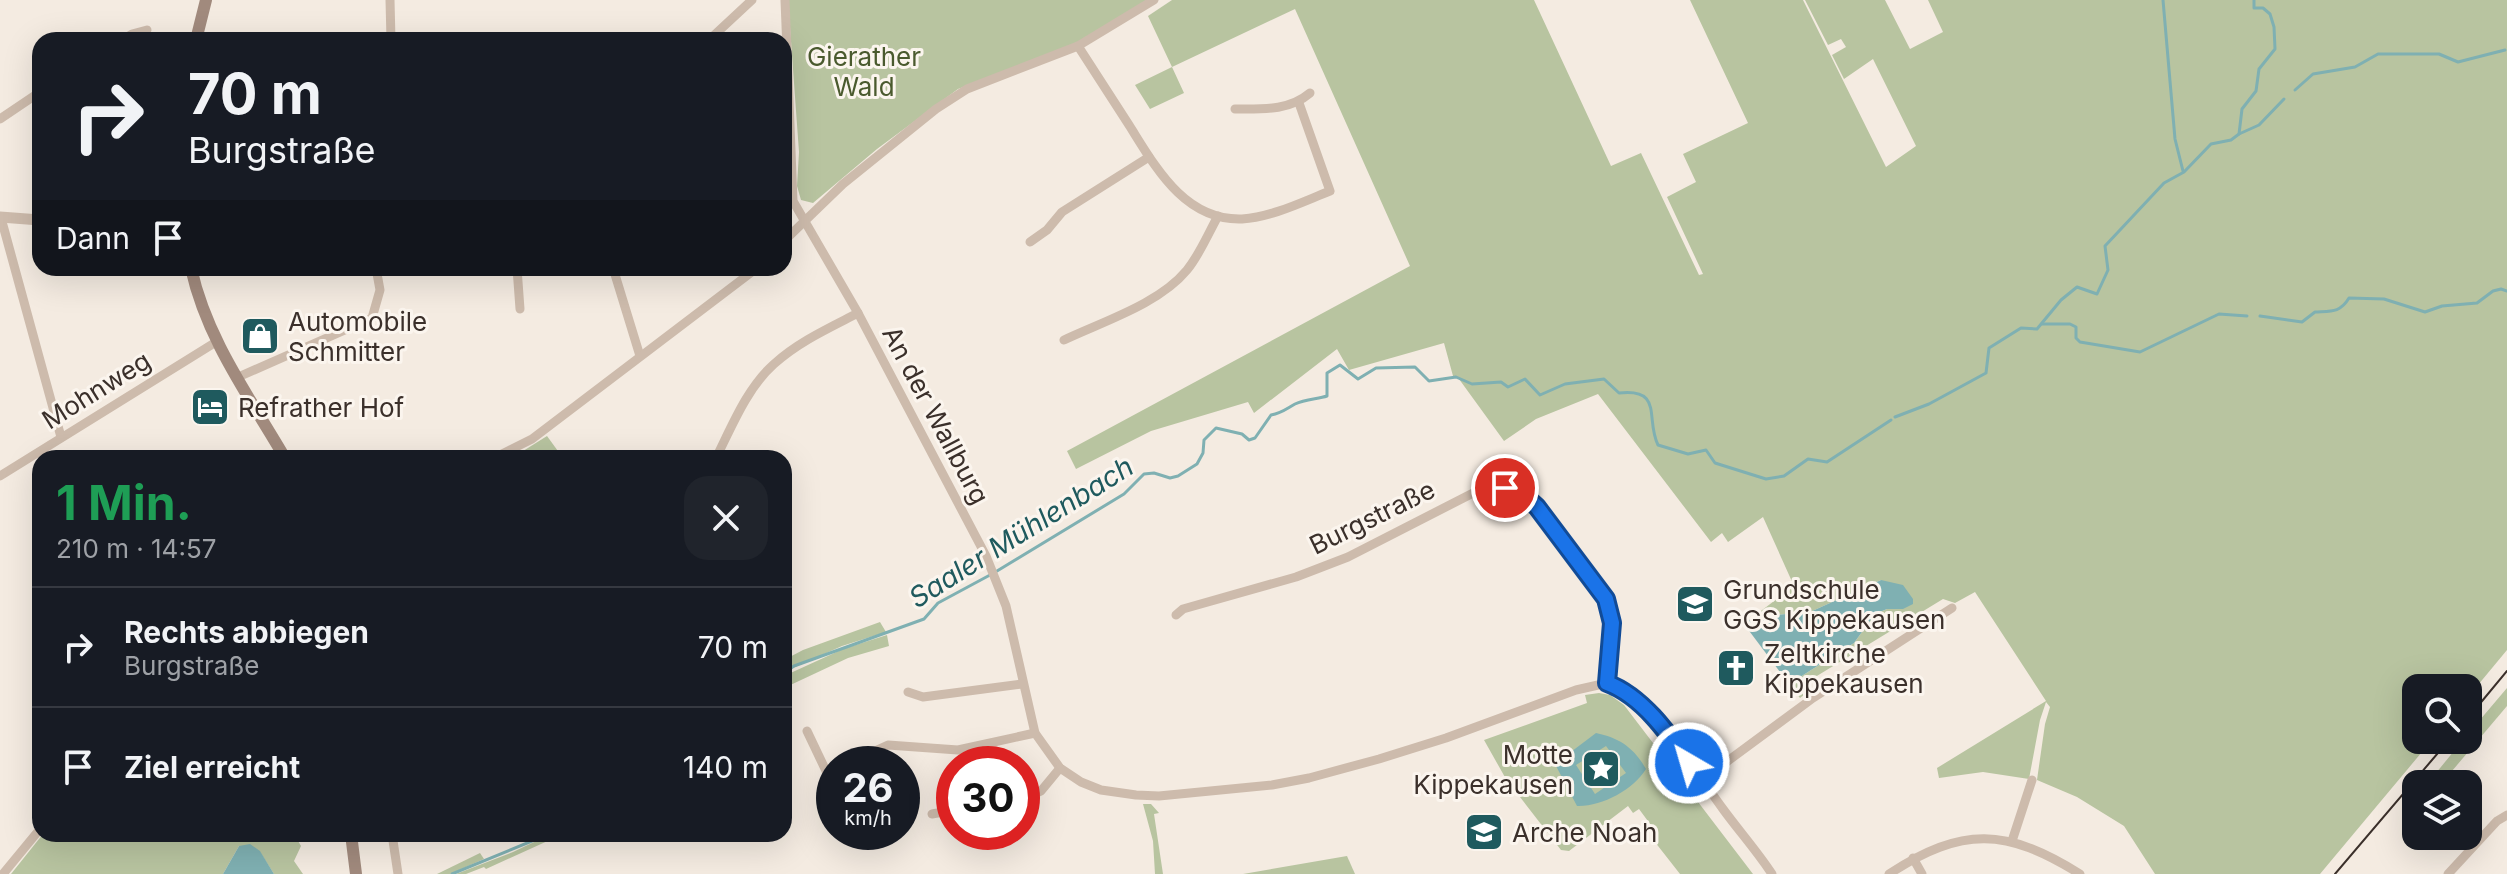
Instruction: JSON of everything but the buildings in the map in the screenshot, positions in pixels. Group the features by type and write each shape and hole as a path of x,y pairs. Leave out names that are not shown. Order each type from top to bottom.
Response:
{"main road":[{"path":"198,32 206,0"},
{"path":"193,276 216,342 280,450"},
{"path":"352,842 356,874"}],"street":[{"path":"390,0 391,32"},
{"path":"718,32 752,0"},
{"name":"An der Wallburg","path":"785,0 786,32"},
{"path":"792,233 843,184 936,109 967,89 1078,46 1154,0"},
{"path":"140,32 147,30"},
{"path":"1078,46 1161,176 1182,197 1218,216 1238,219 1261,217 1330,191 1299,103"},
{"path":"1235,109 1268,110 1299,103 1310,93"},
{"path":"0,119 32,97"},
{"path":"1030,242 1047,230 1062,212 1149,157"},
{"name":"An der Wallburg","path":"792,176 793,201 858,313 987,561 1006,606 1035,733 1060,768 1081,782 1101,790 1148,796 1272,785 1379,759 1576,690 1607,683"},
{"path":"1064,340 1130,308 1149,303 1170,287 1189,268 1218,216"},
{"path":"32,220 0,218 61,437"},
{"path":"236,378 372,318 380,290 377,276"},
{"path":"518,276 520,309"},
{"path":"615,276 640,356"},
{"path":"510,450 532,439 746,276"},
{"path":"720,450 747,398 772,365 798,345 858,313"},
{"name":"Mohnweg","path":"41,450 216,342"},
{"name":"Mohnweg","path":"0,476 32,456"},
{"name":"Burgstraße","path":"1176,615 1183,609 1317,569 1386,540 1466,496 1489,488 1505,488 1527,498 1537,507 1606,599 1612,623 1607,683"},
{"path":"1702,780 1813,698 1952,608"},
{"path":"1607,683 1633,698 1673,740 1772,874"},
{"path":"908,692 923,697 1022,684"},
{"path":"807,731 816,750"},
{"path":"920,747 958,750 1035,733"},
{"path":"1040,791 1060,768"},
{"path":"2012,841 2032,780"},
{"path":"932,814 936,813"},
{"path":"2448,874 2497,821 2507,815"},
{"path":"1889,874 1913,858 1964,839 1991,838 2012,841 2080,874"},
{"path":"3,874 32,839"},
{"path":"393,842 398,874"},
{"path":"1913,858 1922,874"}],"green space":[{"name":"Gierather Wald","path":"788,0 1149,0 1080,43 958,89 877,149 813,203 801,200 797,186 799,152"},
{"path":"1172,0 1534,0 1611,166 1641,153 1699,275 1703,274 1667,197 1696,182 1683,154 1748,123 1690,0 1803,0 1886,167 1916,146 1873,59 1844,79 1832,55 1846,47 1841,39 1828,45 1805,0 1885,0 1910,49 1943,32 1928,0 2507,0 2507,650 2482,680 2482,674 2402,674 2402,754 2420,754 2407,770 2402,770 2402,776 2320,874 2155,874 2124,826 2077,797 2037,780 2050,707 2046,702 2029,779 1983,772 1939,778 1937,768 2046,701 1975,592 1955,603 1943,599 1807,682 1805,694 1800,698 1789,684 1854,643 1875,614 1887,609 1881,580 1810,612 1753,617 1794,586 1763,517 1728,542 1722,533 1711,542 1598,394 1536,419 1504,441 1459,379 1453,376 1444,343 1349,370 1337,349 1254,413 1248,402 1151,431 1076,469 1067,451 1410,266 1295,9 1172,67 1148,16"},
{"path":"1172,67 1184,93 1150,109 1135,85"},
{"path":"547,436 557,450 525,450"},
{"path":"880,622 886,632 842,646 792,668 792,656"},
{"path":"887,635 889,646 848,658 792,684 792,672 843,649"},
{"path":"2507,688 2507,706 2482,736 2482,717"},
{"path":"1585,695 1610,695 1624,705 1753,874 1680,874 1651,837 1656,832 1639,809 1633,813 1628,806 1569,851 1561,850 1506,779 1484,740 1587,703"},
{"path":"2452,754 2466,754 2453,770 2438,770"},
{"path":"1143,804 1151,804 1159,813 1154,814 1163,874 1155,874 1153,841"},
{"path":"37,842 299,842 301,846 294,861 303,874 274,874 260,852 239,846 223,874 11,874"},
{"path":"534,842 545,842 486,869 456,874"},
{"path":"480,853 484,859 450,874 437,874"},
{"path":"1347,856 1355,874 1243,874"}],"water":[{"path":"1881,580 1903,585 1913,604 1875,614 1854,643 1789,684 1744,624 1753,617 1810,612"},
{"path":"1596,733 1626,745 1646,769 1633,784 1616,796 1596,804 1577,806 1555,764","holes":["1606,746 1626,773 1595,794 1576,765"]},
{"path":"250,844 260,851 274,874 223,874 239,846"}],"waterway":[{"path":"2163,0 2175,139 2183,171"},
{"name":"Saaler Mühlenbach","path":"1895,417 1929,404 1986,373 1989,348 2021,328 2037,329 2061,300 2077,287 2097,294 2108,270 2105,246 2164,183 2184,172 2211,144 2231,140 2239,134 2242,109 2256,91 2259,69 2275,49 2270,14 2263,8 2254,8 2254,0"},
{"path":"2295,90 2313,74 2355,67 2378,54 2439,54 2458,62 2505,50"},
{"path":"2239,134 2259,125 2284,99"},
{"path":"2260,316 2302,322 2315,312 2339,309 2349,298 2384,299 2425,312 2442,306 2477,303 2493,291 2507,291"},
{"path":"2042,324 2070,324 2076,327 2076,338 2080,342 2140,352 2219,314 2247,316"},
{"name":"Saaler Mühlenbach","path":"997,571 1124,494 1144,474 1154,473 1170,478 1197,464 1203,453 1204,440 1216,428 1242,434 1249,440 1255,438 1271,415 1299,402 1327,396 1327,373 1340,365 1358,379 1376,368 1415,367 1429,381 1456,377 1472,384 1501,382 1508,387 1525,379 1540,395 1565,384 1604,379 1619,393 1642,395 1648,400 1658,445 1688,454 1706,450 1715,463 1766,479 1784,476 1808,459 1827,462 1891,420"},
{"name":"Saaler Mühlenbach","path":"792,667 924,619 938,603 990,575"},
{"name":"Saaler Mühlenbach","path":"452,874 530,842"}],"tram line":[{"path":"2482,701 2507,671"},
{"path":"2335,874 2437,754"}],"place":[{"name":"Automobile Schmitter","path":"260,336"},
{"name":"Refrather Hof","path":"210,407"},
{"name":"Grundschule GGS Kippekausen","path":"1695,604"},
{"name":"Zeltkirche Kippekausen","path":"1736,668"},
{"name":"Motte Kippekausen","path":"1601,769"},
{"name":"Arche Noah","path":"1484,832"}],"route":[{"path":"1505,488 1517,492 1537,507 1606,599 1612,623 1607,683 1633,698 1673,740 1689,763"}]}
